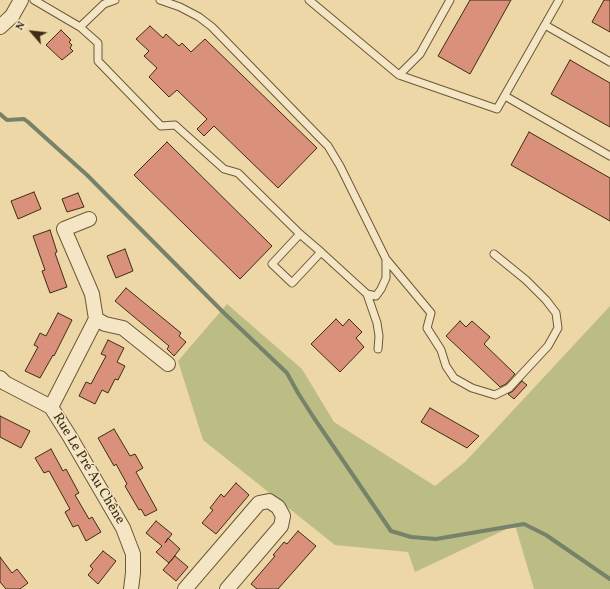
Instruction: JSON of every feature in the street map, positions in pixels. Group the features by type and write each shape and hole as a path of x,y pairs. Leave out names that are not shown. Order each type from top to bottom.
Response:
{"street":[{"path":"0,27 12,16 21,0"},
{"path":"50,407 96,318 92,294 64,229 89,219"},
{"path":"96,318 105,324 123,328 168,364"},
{"name":"Rue Le Pré Au Chêne","path":"0,378 5,383 50,407 70,437 124,528 133,554 131,589"},
{"path":"185,589 259,503 269,501 278,507 284,516 281,526 227,589"}],"lane":[{"path":"34,0 80,27 98,43 98,61 161,126 176,125 224,169 238,173 300,234 367,294 377,324 379,336 378,349"},
{"path":"80,27 104,4 115,0"},
{"path":"160,0 199,16 212,27 328,146 340,166 386,259 431,313 427,328 441,350 446,366 454,378 472,388 495,395 509,388 548,346 558,328 556,313 546,300 526,280 494,254"},
{"path":"309,0 399,75 497,109 559,0"},
{"path":"399,75 420,54 450,0"},
{"path":"545,25 610,62"},
{"path":"505,96 610,156"},
{"path":"300,234 272,264 292,283 321,252"},
{"path":"367,294 376,296 381,289 386,278 386,259"}],"green space":[{"path":"227,304 302,369 334,422 435,486 465,462 610,306 610,589 534,589 515,525 415,572 408,552 335,545 203,440 178,361"}],"building":[{"path":"470,0 511,0 470,74 438,56"},
{"path":"604,0 610,0 610,32 592,22"},
{"path":"150,26 163,38 166,34 179,46 182,43 191,52 205,39 317,148 278,188 214,126 204,136 197,129 207,119 177,90 169,97 149,77 157,68 144,56 149,51 136,39"},
{"path":"61,30 71,40 69,42 72,45 70,48 73,51 62,60 46,45"},
{"path":"570,60 610,83 610,127 551,94"},
{"path":"529,132 610,178 610,221 511,165"},
{"path":"167,142 272,246 240,279 134,175"},
{"path":"34,192 41,209 18,219 11,201"},
{"path":"78,193 84,207 67,212 62,199"},
{"path":"50,230 57,252 55,253 67,287 50,293 42,271 45,270 33,236"},
{"path":"125,249 133,271 116,278 107,256"},
{"path":"126,288 181,333 179,336 186,342 174,356 167,349 169,346 115,301"},
{"path":"58,313 72,320 54,356 53,355 40,378 25,371 38,347 34,345 40,333 46,336"},
{"path":"336,319 343,326 349,319 362,332 356,338 364,347 340,372 311,344"},
{"path":"460,321 466,327 472,321 490,337 484,344 515,374 506,384 500,387 446,336"},
{"path":"108,340 124,348 117,362 125,366 118,380 115,379 108,393 102,390 95,404 79,396 86,382 91,384 106,356 101,354"},
{"path":"522,381 527,385 514,399 508,394 513,391"},
{"path":"430,408 479,436 467,448 421,422"},
{"path":"0,416 30,431 21,448 0,437"},
{"path":"114,429 130,456 135,454 143,468 136,472 157,510 145,516 141,509 139,510 125,486 127,484 116,464 114,466 98,438"},
{"path":"51,449 63,471 66,469 79,493 75,495 89,519 92,517 101,532 86,541 78,525 73,527 65,512 70,509 49,471 44,473 35,458"},
{"path":"236,483 249,495 216,534 202,523 213,510 210,508 221,494 224,497"},
{"path":"156,521 172,534 169,538 180,549 169,563 156,552 162,546 146,533"},
{"path":"298,531 316,546 278,589 257,589 251,584 275,556 273,555 284,542 287,544"},
{"path":"103,551 116,561 98,584 88,575 93,569 90,566"},
{"path":"175,556 188,567 176,581 163,570"},
{"path":"0,557 12,573 17,569 28,583 20,589 6,589 0,582"}],"waterway":[{"path":"0,114 7,120 24,119 87,175 224,313 287,373 314,418 391,531 411,537 436,539 524,524 546,535 610,579"}]}
